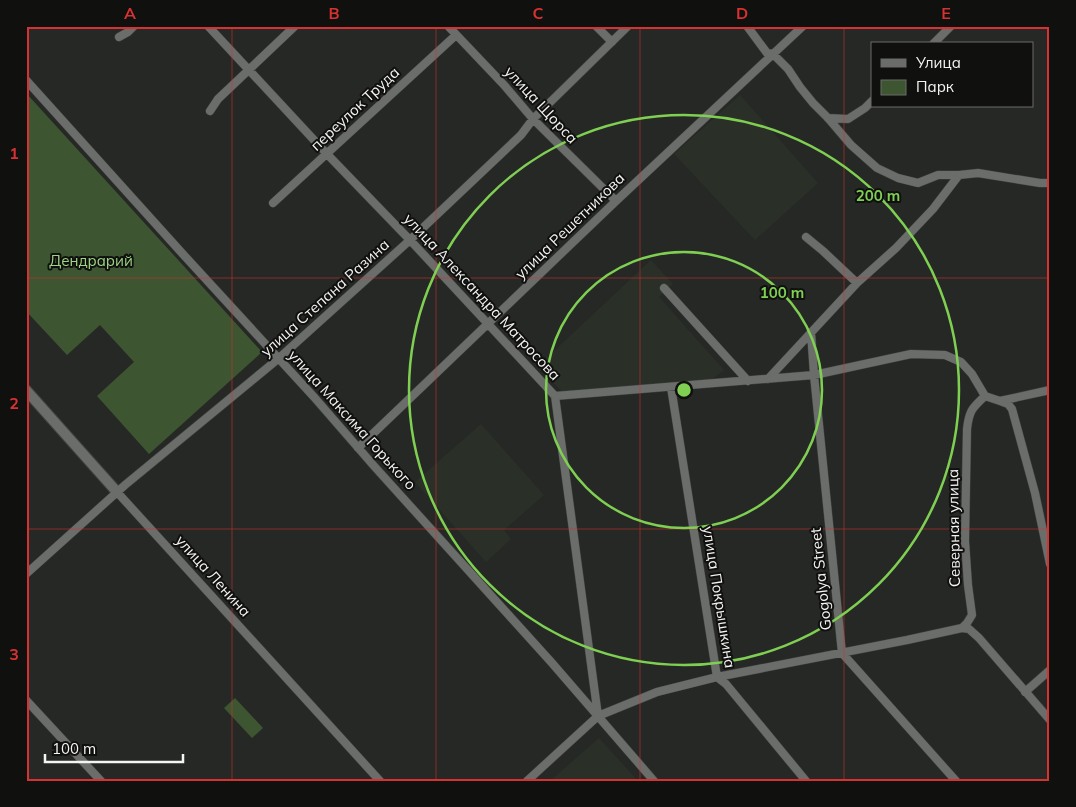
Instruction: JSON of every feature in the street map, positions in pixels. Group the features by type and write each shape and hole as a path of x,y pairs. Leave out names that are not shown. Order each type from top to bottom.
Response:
{"street":[{"path":"119,37 134,26"},
{"name":"улица Александра Матросова","path":"208,26 555,396 598,716"},
{"path":"210,111 218,99 295,26"},
{"name":"улица Щорса","path":"448,26 504,85 533,119 616,201"},
{"path":"596,26 612,42"},
{"name":"улица Степана Разина","path":"26,574 117,492 278,359 410,240 521,135 533,119 628,26"},
{"path":"747,26 767,53 773,54 788,69 813,103 851,145 877,168 898,178 918,183 938,175 978,173 1050,184"},
{"name":"улица Решетникова","path":"358,448 616,201 803,26"},
{"path":"935,42 951,26"},
{"name":"переулок Труда","path":"273,203 456,35"},
{"name":"улица Максима Горького","path":"26,80 314,397 654,781"},
{"path":"828,118 848,119 871,102"},
{"path":"768,379 857,283 896,248 933,209 959,175"},
{"path":"806,237 857,283"},
{"path":"664,288 748,380"},
{"name":"Gogolya Street","path":"811,332 842,653"},
{"path":"555,396 814,375 911,354 945,355 961,362 972,374 985,396 1008,404 1012,409 1035,493 1050,564"},
{"name":"улица Покрышкина","path":"671,387 717,677 726,684 806,781"},
{"name":"улица Ленина","path":"26,390 380,781"},
{"path":"1000,401 1050,390"},
{"name":"Северная улица","path":"962,628 967,624 972,615 965,541 968,417 973,407 985,396"},
{"path":"527,781 598,716 657,692 717,677 962,628 969,629 979,638 1050,720"},
{"path":"842,653 956,781"},
{"path":"1025,692 1050,670"},
{"path":"26,700 101,781"}],"shaded area":[{"path":"740,95 818,183 755,240 674,154"},
{"path":"651,260 673,284 659,297 724,370 710,381 562,392 538,366"},
{"path":"481,424 544,495 504,530 511,539 486,562 415,482"},
{"path":"599,738 638,781 550,781"}],"green space":[{"name":"Дендрарий","path":"26,93 262,352 149,454 97,396 134,362 100,325 67,355 26,311"},
{"path":"235,698 263,728 252,738 224,708"}]}
